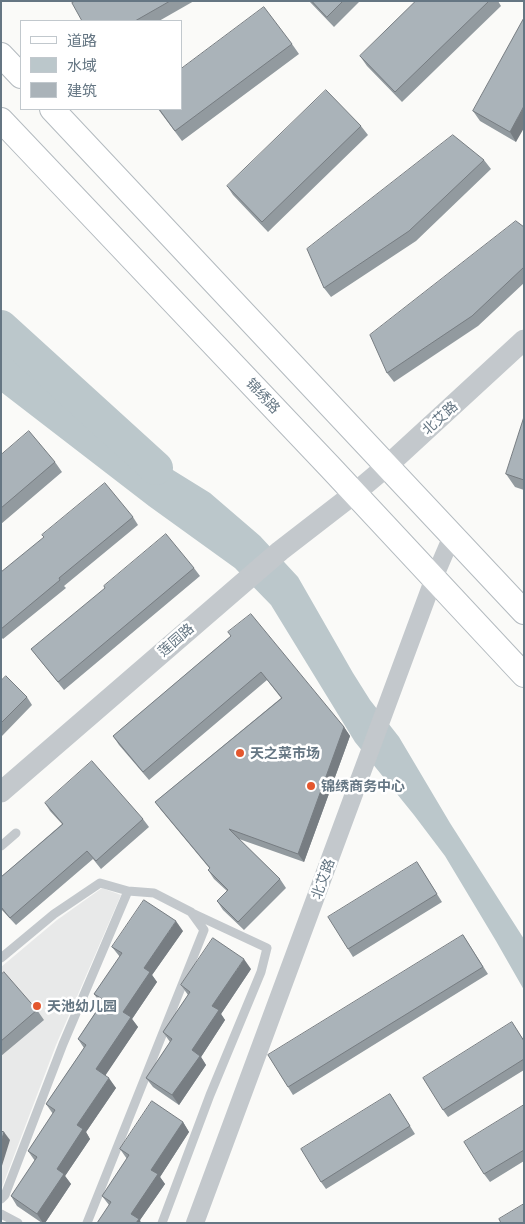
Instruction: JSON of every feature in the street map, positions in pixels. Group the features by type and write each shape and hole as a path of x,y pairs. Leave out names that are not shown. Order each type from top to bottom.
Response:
{"main road":[{"path":"1,55 20,75"},
{"path":"53,110 524,612"},
{"name":"锦绣路","path":"1,120 524,675"}],"street":[{"name":"北艾路","path":"354,493 387,466 524,340"},
{"name":"莲园路","path":"1,792 242,583 354,493"},
{"name":"北艾路","path":"196,1223 434,578 452,536"}],"lane":[{"path":"1,846 16,833"},
{"path":"1,958 54,914 100,884 128,891 154,892 267,948 262,972 210,1095 162,1223"},
{"path":"1,1198 5,1195 63,1044 128,891"},
{"path":"87,1223 204,930 191,912"},
{"path":"1,1214 18,1223"}],"shaded area":[{"name":"天池幼儿园","path":"102,888 121,895 56,1045 1,1190 1,967 57,920"}],"water":[{"path":"1,346 56,377 126,441 210,493 260,536 298,577 353,673 370,700 399,737 450,823 524,939 524,990 445,856 355,742 271,605 235,568 149,506 1,392"}],"building":[{"path":"76,1 170,1 137,20 81,20 72,3"},
{"path":"312,1 343,1 327,17"},
{"path":"416,1 489,1 395,92 360,56"},
{"path":"264,7 292,44 175,131 160,110 182,110 182,68"},
{"path":"524,18 524,106 510,132 473,111"},
{"path":"326,90 361,126 262,222 227,186"},
{"path":"453,135 484,160 409,231 324,288 307,249"},
{"path":"516,221 524,227 524,267 472,316 387,373 370,335"},
{"path":"524,417 524,480 506,474"},
{"path":"29,431 55,462 1,508 1,455"},
{"path":"105,483 133,517 1,629 1,572"},
{"path":"166,534 194,568 58,682 31,649 105,588 104,586"},
{"path":"251,614 344,727 298,854 229,829 280,879 238,922 217,901 228,890 208,870 210,868 155,802 282,698 261,672 143,772 113,736 231,636 228,632"},
{"path":"6,676 27,697 1,723 1,681"},
{"path":"92,761 143,819 96,861 87,851 10,918 1,907 1,877 63,824 45,803"},
{"path":"417,862 437,894 348,949 328,917"},
{"path":"144,900 176,921 144,968 150,972 123,1012 131,1017 96,1069 109,1078 77,1125 83,1129 57,1169 64,1174 37,1214 11,1196 37,1157 28,1151 55,1110 46,1104 86,1045 78,1039 104,1000 94,994 122,953 112,947"},
{"path":"463,935 483,967 288,1087 268,1055"},
{"path":"213,938 244,959 212,1006 219,1010 192,1050 200,1056 172,1095 146,1078 172,1039 163,1032 190,992 181,985"},
{"path":"4,972 37,1010 1,1041 1,975"},
{"path":"512,1022 524,1041 524,1059 443,1110 423,1078"},
{"path":"390,1094 410,1126 321,1182 301,1149"},
{"path":"152,1101 183,1122 151,1170 158,1174 131,1214 139,1219 136,1223 97,1223 111,1202 102,1196 129,1155 120,1149"},
{"path":"524,1105 524,1150 484,1174 464,1142"},
{"path":"1,1131 4,1132 1,1142"},
{"path":"524,1204 524,1223 501,1223 499,1219"}],"waterway":[{"path":"1,327 156,468"}],"place":[{"name":"天之菜市场","path":"240,753"},
{"name":"锦绣商务中心","path":"311,786"},
{"name":"天池幼儿园","path":"37,1006"}]}
